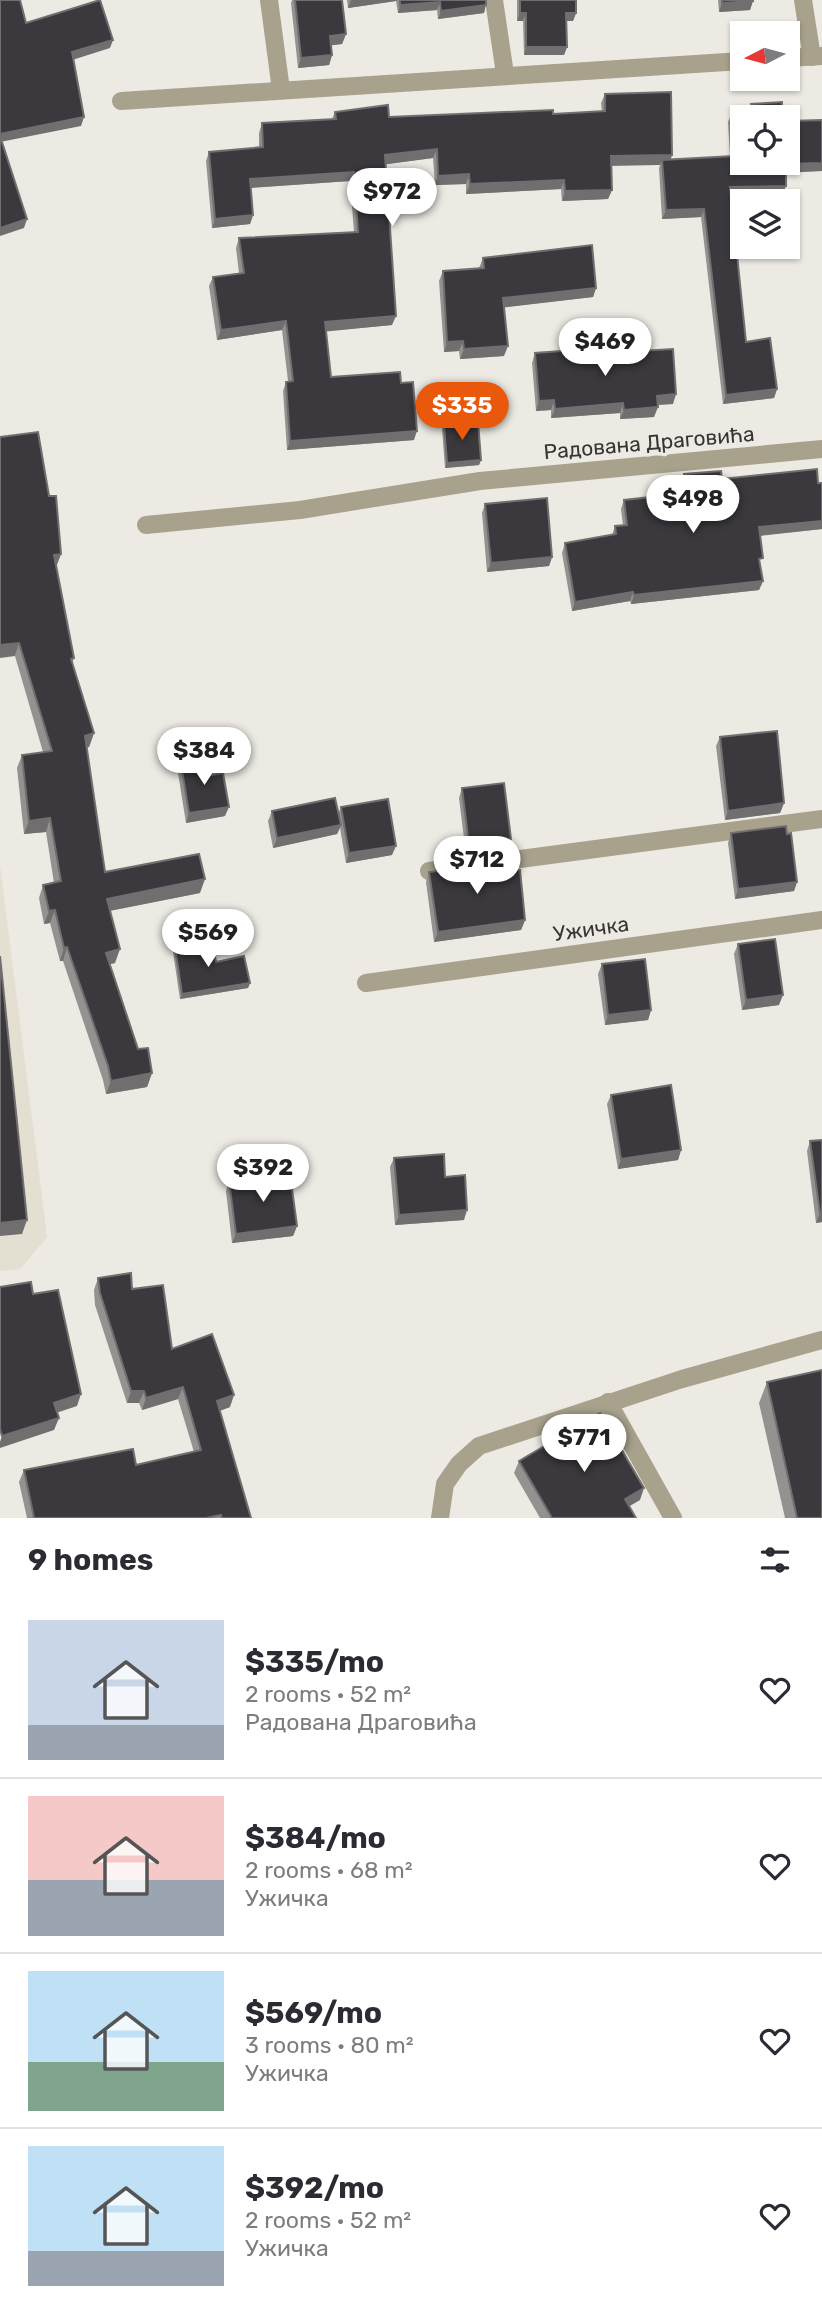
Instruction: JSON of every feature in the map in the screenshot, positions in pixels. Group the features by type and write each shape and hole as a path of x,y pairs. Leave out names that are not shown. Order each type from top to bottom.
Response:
{"street":[{"path":"269,0 281,90"},
{"path":"494,0 505,74"},
{"path":"803,0 817,57"},
{"path":"121,101 505,74 730,62"},
{"name":"Радована Драговића","path":"146,525 300,510 480,481 822,449"},
{"path":"429,871 822,819"},
{"name":"Ужичка","path":"366,983 822,920"},
{"path":"440,1518 445,1484 459,1464 479,1446 608,1402 786,1348 822,1340"},
{"path":"608,1402 673,1518"}],"shaded area":[{"path":"0,865 47,1237 20,1269 0,1271"}],"building":[{"path":"0,0 20,0 26,23 100,0 113,40 72,52 84,117 0,134"},
{"path":"295,0 342,0 346,34 330,36 332,55 301,58"},
{"path":"400,0 486,0 486,5 441,11 440,2 400,5"},
{"path":"520,0 576,0 576,13 566,13 567,47 526,47 526,13 520,13"},
{"path":"722,0 753,0 753,1 722,3"},
{"path":"671,92 672,155 611,156 612,190 565,191 564,180 470,184 469,174 438,176 437,149 385,155 396,316 325,322 331,377 400,372 401,383 413,382 417,431 290,441 286,382 293,381 286,321 221,330 213,277 244,273 239,238 358,232 354,172 250,179 253,215 215,219 209,152 263,147 262,123 336,119 335,112 388,105 389,117 553,110 553,114 605,111 605,94"},
{"path":"782,102 782,105 751,104"},
{"path":"822,120 822,163 800,164 800,121"},
{"path":"0,136 27,219 0,228"},
{"path":"730,156 730,175 786,175 786,186 730,187 730,259 737,259 746,342 770,338 777,389 726,395 704,209 666,210 662,160"},
{"path":"592,245 596,288 503,298 508,346 464,349 463,341 447,342 443,271 484,268 483,258"},
{"path":"588,349 589,354 673,349 676,394 657,396 658,407 624,410 623,403 555,409 554,400 539,401 535,353"},
{"path":"478,422 481,460 447,463 444,424"},
{"path":"38,432 49,496 56,496 61,554 54,555 74,658 71,659 94,733 85,736 105,872 199,854 205,879 107,899 120,949 106,953 138,1049 148,1048 152,1073 111,1081 67,947 64,948 55,910 49,911 43,885 61,881 50,818 29,821 22,755 52,751 19,643 0,645 0,437"},
{"path":"817,469 818,483 822,483 822,521 759,527 763,558 759,559 763,581 634,595 633,592 575,602 565,543 616,534 615,526 627,525 624,500 669,495 669,491 685,490 684,474 721,471 722,479"},
{"path":"547,498 552,557 491,563 485,504"},
{"path":"777,731 784,803 728,811 720,737"},
{"path":"209,759 212,775 223,773 229,807 189,813 181,764"},
{"path":"504,783 511,839 469,845 462,788"},
{"path":"335,798 341,825 277,838 272,811"},
{"path":"388,799 396,846 349,853 341,807"},
{"path":"786,826 787,834 791,833 797,882 738,889 731,833"},
{"path":"514,862 515,870 520,870 525,920 438,932 429,872"},
{"path":"775,939 783,995 746,1000 738,944"},
{"path":"212,942 216,962 244,956 250,983 182,994 175,947"},
{"path":"0,956 27,1220 0,1223"},
{"path":"645,959 651,1010 608,1015 602,964"},
{"path":"671,1085 681,1150 621,1159 611,1095"},
{"path":"822,1140 822,1213 820,1213 810,1141"},
{"path":"444,1154 445,1177 465,1175 467,1210 399,1215 394,1158"},
{"path":"290,1174 297,1226 236,1234 229,1181"},
{"path":"131,1273 132,1289 163,1285 172,1349 212,1334 234,1395 217,1401 251,1518 222,1518 221,1515 206,1518 34,1518 24,1470 133,1449 136,1465 201,1450 183,1387 146,1398 144,1391 131,1391 100,1293 98,1278"},
{"path":"31,1282 33,1294 58,1290 81,1394 54,1403 59,1418 2,1436 0,1287"},
{"path":"822,1370 822,1518 797,1518 767,1382"},
{"path":"600,1413 644,1488 625,1499 636,1518 552,1518 519,1461"}]}
